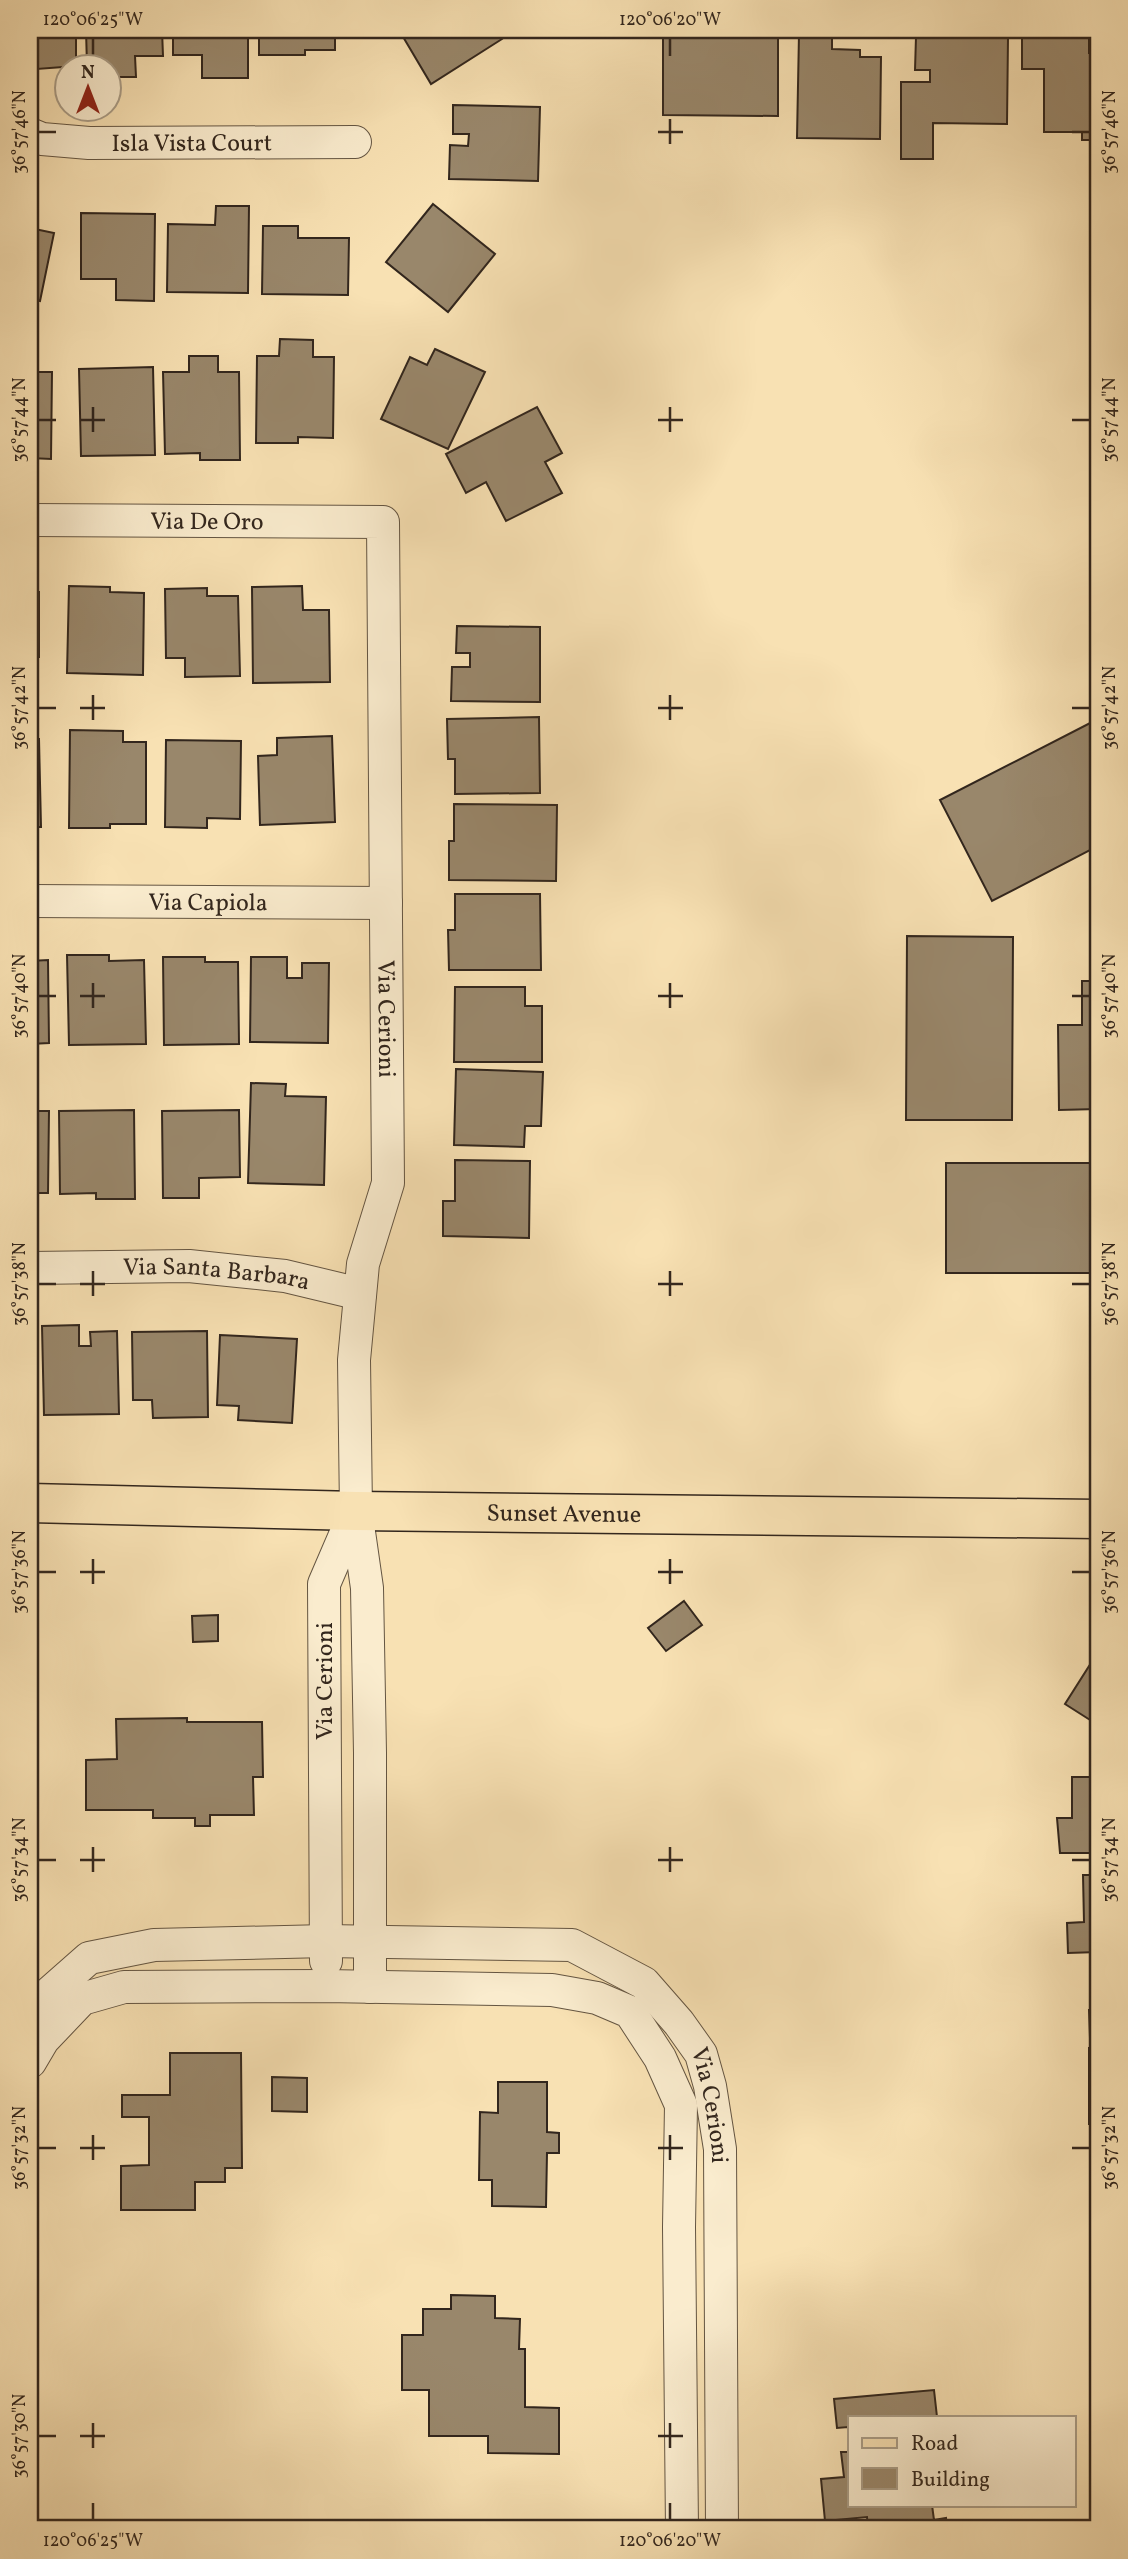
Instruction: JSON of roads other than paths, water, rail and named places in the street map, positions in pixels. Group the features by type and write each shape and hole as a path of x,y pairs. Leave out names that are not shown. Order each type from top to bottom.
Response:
{"main road":[{"name":"Sunset Avenue","path":"30,1503 356,1511 1098,1519"}],"street":[{"name":"Isla Vista Court","path":"30,134 42,139 89,144 355,142"},
{"name":"Via De Oro","path":"30,520 383,522"},
{"name":"Via Cerioni","path":"370,1987 367,1588 356,1511 354,1360 363,1264 388,1183 383,522"},
{"name":"Via Capiola","path":"30,901 386,904"},
{"name":"Via Santa Barbara","path":"30,1268 189,1266 285,1276 360,1294"},
{"name":"Via Cerioni","path":"326,1986 324,1584 356,1511"},
{"name":"Via Cerioni","path":"30,2010 89,1958 154,1945 326,1941 572,1945 644,1983 679,2023 701,2054 710,2086 720,2149 723,2529"},
{"name":"Via Cerioni","path":"30,2062 43,2040 82,1999 124,1987 326,1986 552,1990 597,1998 630,2012 660,2058 681,2105 679,2227 682,2529"}]}
